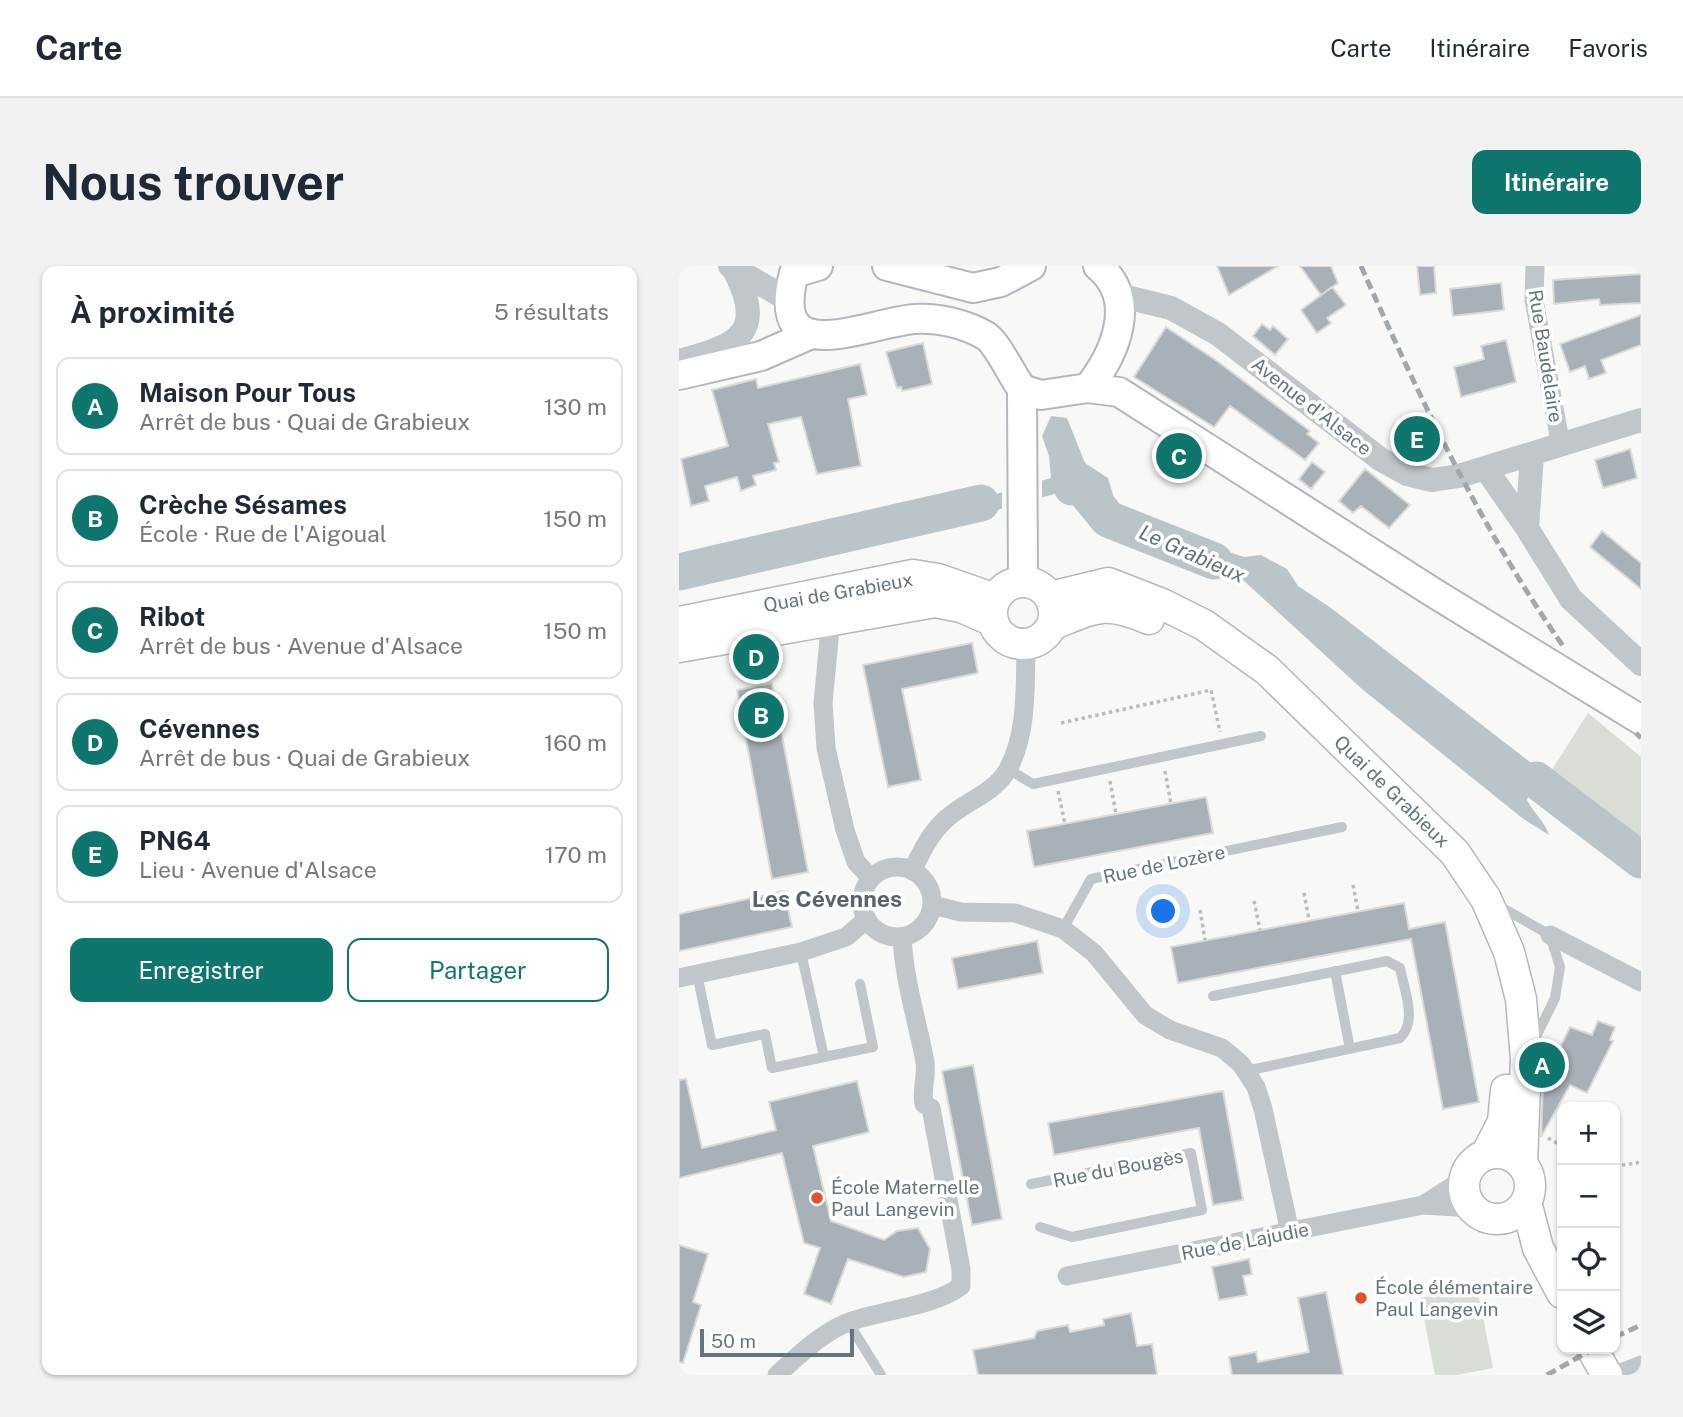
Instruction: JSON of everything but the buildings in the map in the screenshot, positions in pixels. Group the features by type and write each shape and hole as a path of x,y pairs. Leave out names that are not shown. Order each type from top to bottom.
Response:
{"main road":[{"path":"887,266 973,288 1001,282 1031,266"},
{"path":"1113,285 1106,365 1119,392"},
{"path":"679,375 761,356 800,299 829,337 916,319 956,323 989,337 1032,392 1024,432 1021,575 1011,584 994,610 999,633 1009,642 1026,644 1047,635 1052,610 1034,583 1021,575"},
{"path":"1088,388 1106,365"},
{"path":"1032,392 1088,388 1119,392 1434,593 1641,720"},
{"name":"Quai de Grabieux","path":"679,622 913,575 938,579 994,610"},
{"name":"Quai de Grabieux","path":"1052,610 1108,583 1162,604 1204,625 1267,670 1455,853 1486,900 1509,952 1521,999 1526,1059 1522,1164"},
{"name":"Quai de Grabieux","path":"679,647 935,602 994,610"},
{"name":"Quai de Grabieux","path":"1052,610 1105,606 1126,609 1201,644 1254,684 1400,821 1441,866 1468,909 1490,959 1501,1003 1508,1062 1503,1122 1487,1153"},
{"path":"1487,1153 1506,1153 1522,1164 1529,1177 1515,1210 1486,1217 1472,1209 1465,1197 1464,1179 1475,1159 1487,1153"},
{"path":"1515,1210 1561,1291"},
{"path":"1596,1354 1607,1375"}],"street":[{"name":"Rue Baudelaire","path":"1535,266 1534,300 1561,446"},
{"path":"736,269 800,299"},
{"path":"679,360 720,350 737,340 746,327 745,297 736,269"},
{"name":"Avenue d'Alsace","path":"1113,285 1158,307 1182,313 1217,334 1380,459 1407,474 1432,480 1486,469 1641,420"},
{"path":"1527,528 1532,455"},
{"path":"1486,469 1571,599 1641,664"},
{"path":"831,619 823,703 826,748 845,830 856,862 871,878"},
{"path":"912,871 925,844 945,820 983,795 1008,769 1019,735 1026,690 1026,644"},
{"path":"890,868 912,871 927,885 932,905 922,926 902,937 882,933 867,919 862,898 871,878 890,868"},
{"path":"932,905 961,912 1015,913 1063,929 1094,953 1145,1015 1170,1030 1222,1048 1246,1071 1256,1087 1290,1232"},
{"path":"688,976 801,952 846,937 867,919"},
{"path":"1550,935 1641,982"},
{"path":"777,1375 805,1350 848,1322 940,1297 961,1286 961,1269 931,1108 924,1104 922,1092 927,1081 925,1063 903,961 902,937"},
{"name":"Rue de Lajudie","path":"1423,1205 1464,1179"},
{"name":"Rue de Lajudie","path":"1067,1276 1423,1205 1472,1209"},
{"path":"1616,1375 1641,1366"}],"lane":[{"path":"1008,769 1033,784 1261,736"},
{"name":"Rue de Lozère","path":"1063,929 1091,879 1342,827"},
{"path":"1486,900 1550,935 1560,967 1555,998 1526,1059"},
{"path":"801,952 824,1057"},
{"path":"1213,996 1387,961 1400,968 1410,1017 1408,1031 1401,1038 1246,1071"},
{"path":"1335,971 1350,1049"},
{"path":"688,976 712,1045 765,1034 772,1068 873,1046 860,984"},
{"name":"Rue du Bougès","path":"1031,1184 1191,1153 1202,1210 1072,1237 1040,1227"},
{"path":"848,1322 881,1375"}],"path":[{"path":"1061,723 1211,690 1223,744"},
{"path":"1162,757 1171,804"},
{"path":"1108,768 1116,814"},
{"path":"1056,779 1065,824"},
{"path":"1353,885 1358,911"},
{"path":"1304,893 1309,920"},
{"path":"1254,901 1260,930"},
{"path":"1201,910 1205,940"},
{"path":"1620,1165 1637,1163 1641,1159"}],"shaded area":[{"path":"1588,713 1641,757 1641,837 1548,776"},
{"path":"1477,1287 1493,1368 1457,1375 1435,1375 1420,1298"}],"water":[{"path":"1051,416 1067,418 1085,463 1108,478 1114,498 1106,506 1107,517 1090,510 1085,500 1075,491 1058,493 986,513 931,515 929,506 933,502 996,494 1051,478 1049,456 1042,436"},
{"path":"1167,543 1220,549 1244,557 1261,555 1287,569 1298,586 1331,608 1548,776 1577,809 1541,794 1529,795 1527,800 1549,835 1522,818 1362,689 1243,580"}],"pier":[{"path":"1042,477 1042,502 1002,514 1002,489"}],"waterway":[{"name":"Le Grabieux","path":"1072,487 1081,486 1108,519 1214,561"},
{"name":"Le Grabieux","path":"679,572 981,503"},
{"name":"Le Grabieux","path":"1536,780 1641,860"}],"railway":[{"path":"1361,266 1453,461 1505,555 1563,646"},
{"path":"1636,733 1641,738"},
{"path":"1620,1335 1641,1325"},
{"path":"1547,1375 1584,1354"}],"place":[{"name":"PN64","path":"1417,439"},
{"name":"Ribot","path":"1179,456"},
{"name":"Cévennes","path":"756,657"},
{"name":"Crèche Sésames","path":"761,715"},
{"name":"Maison Pour Tous","path":"1542,1065"},
{"name":"École Maternelle Paul Langevin","path":"817,1198"},
{"name":"École élémentaire Paul Langevin","path":"1361,1298"}],"district":[{"name":"Les Cévennes","path":"827,899"}]}
